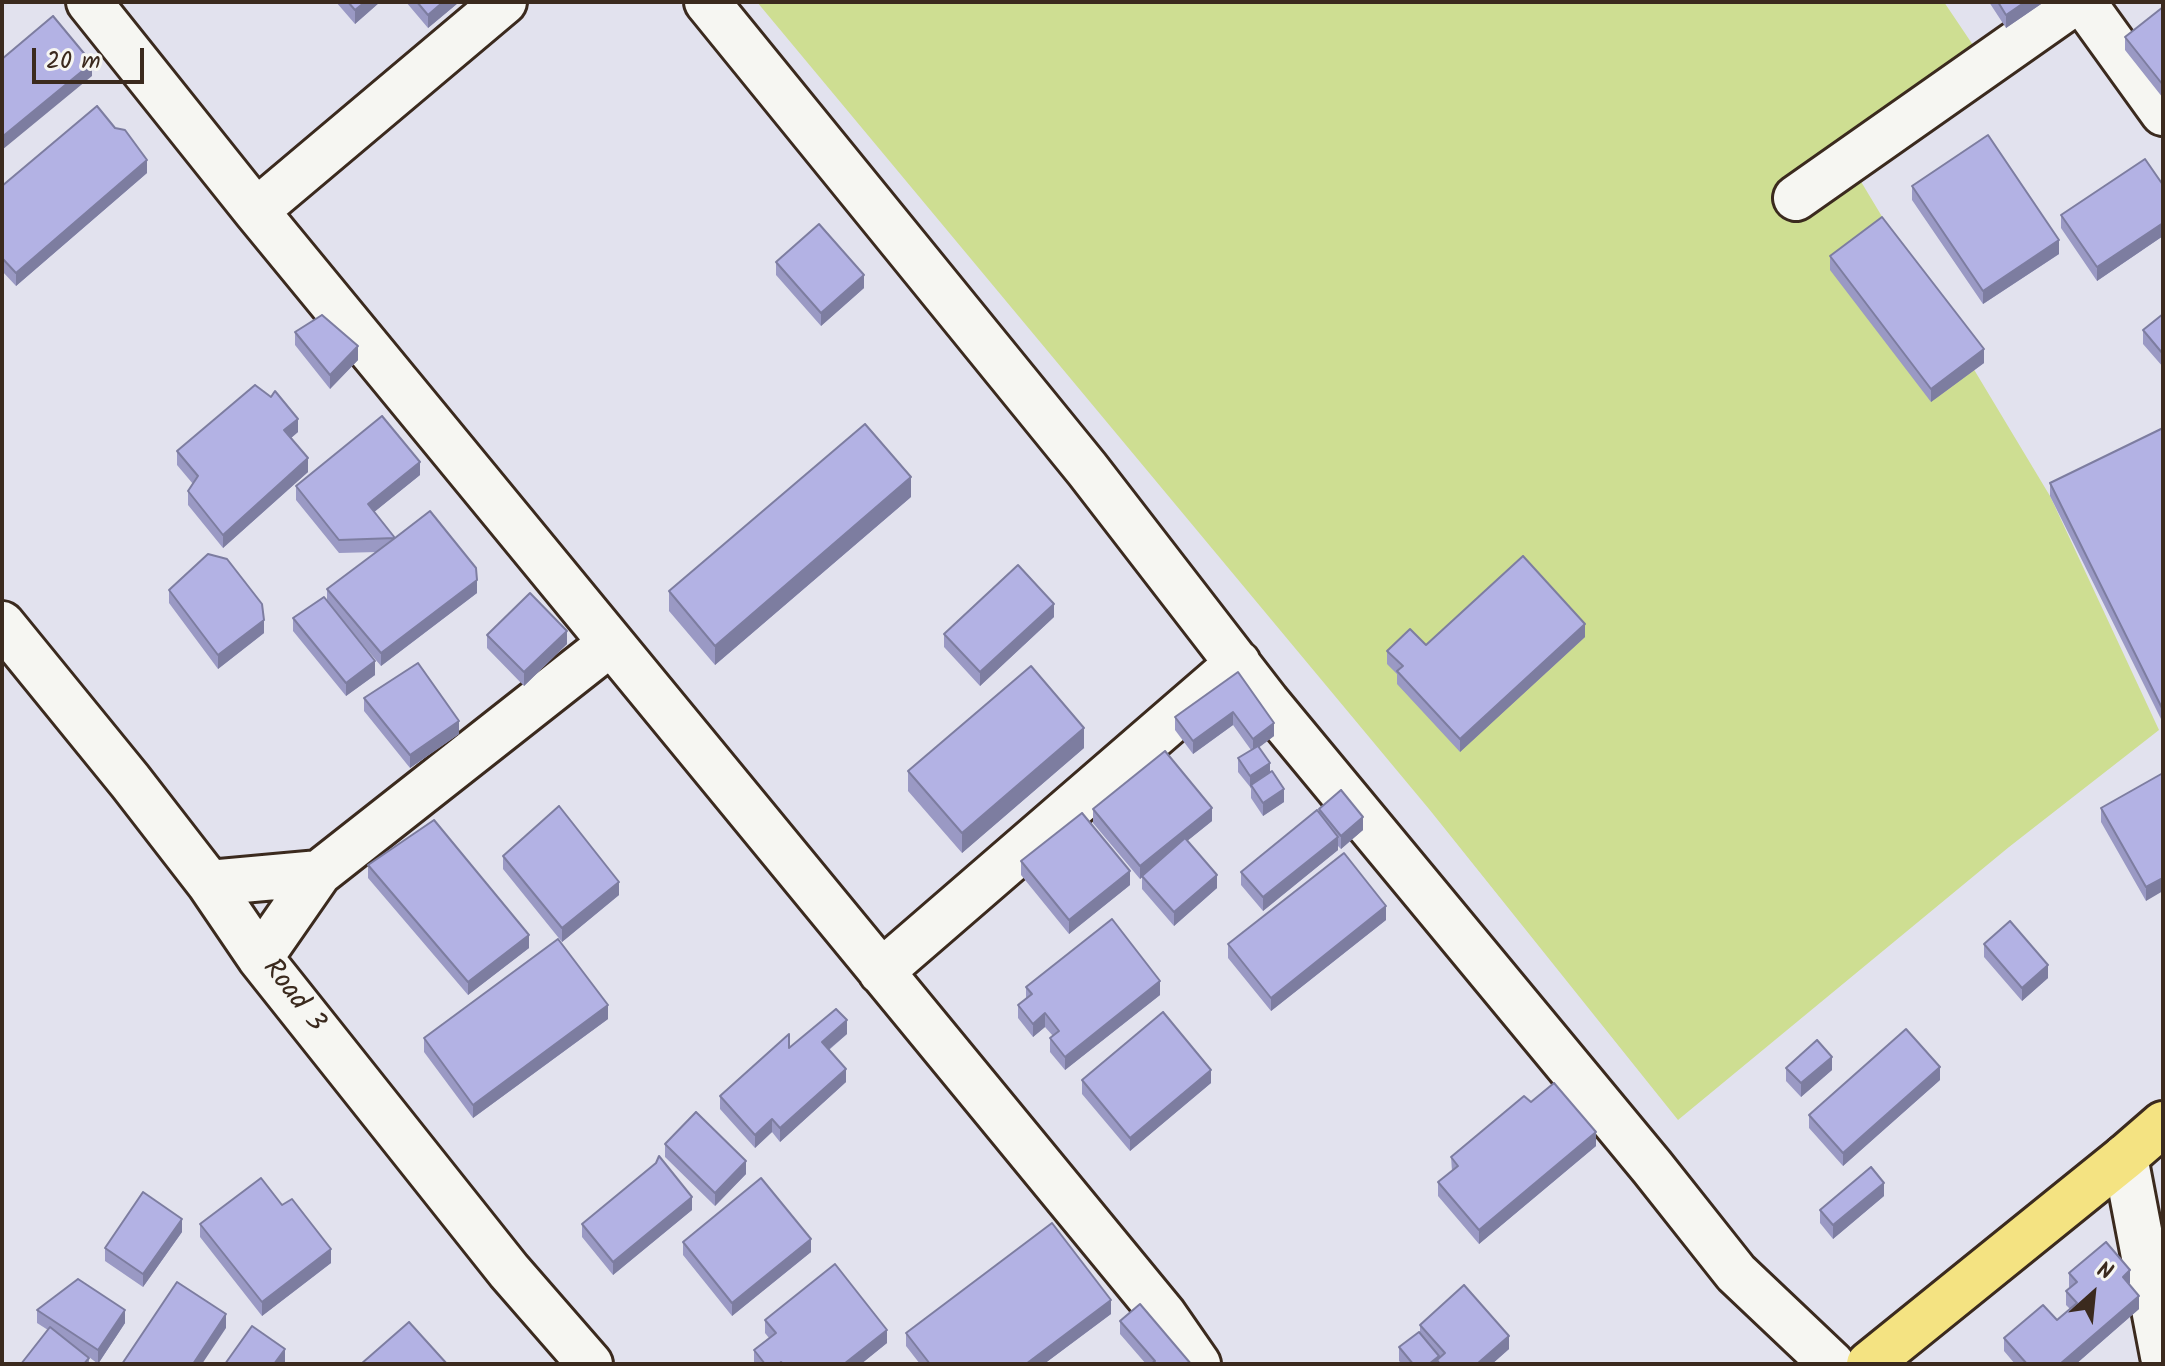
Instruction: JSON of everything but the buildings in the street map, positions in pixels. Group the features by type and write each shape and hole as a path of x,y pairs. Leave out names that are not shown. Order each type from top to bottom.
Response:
{"main road":[{"path":"1869,1364 2163,1124"}],"street":[{"path":"89,2 256,211 1164,1315 1198,1364"},
{"path":"256,211 504,2"},
{"path":"707,2 1087,469 1267,702 1736,1273 1832,1364"},
{"path":"1796,198 2075,2"},
{"path":"2083,2 2163,113"},
{"name":"Road 3","path":"2,624 209,883 260,958 509,1271 590,1364"},
{"path":"260,958 319,873 611,643"},
{"path":"881,972 1238,663"},
{"path":"209,883 319,873"},
{"path":"2125,1157 2163,1356"}],"green space":[{"path":"757,2 1944,2 1979,54 1851,165 2050,496 2159,730 2009,847 1678,1120 1429,809"}]}
